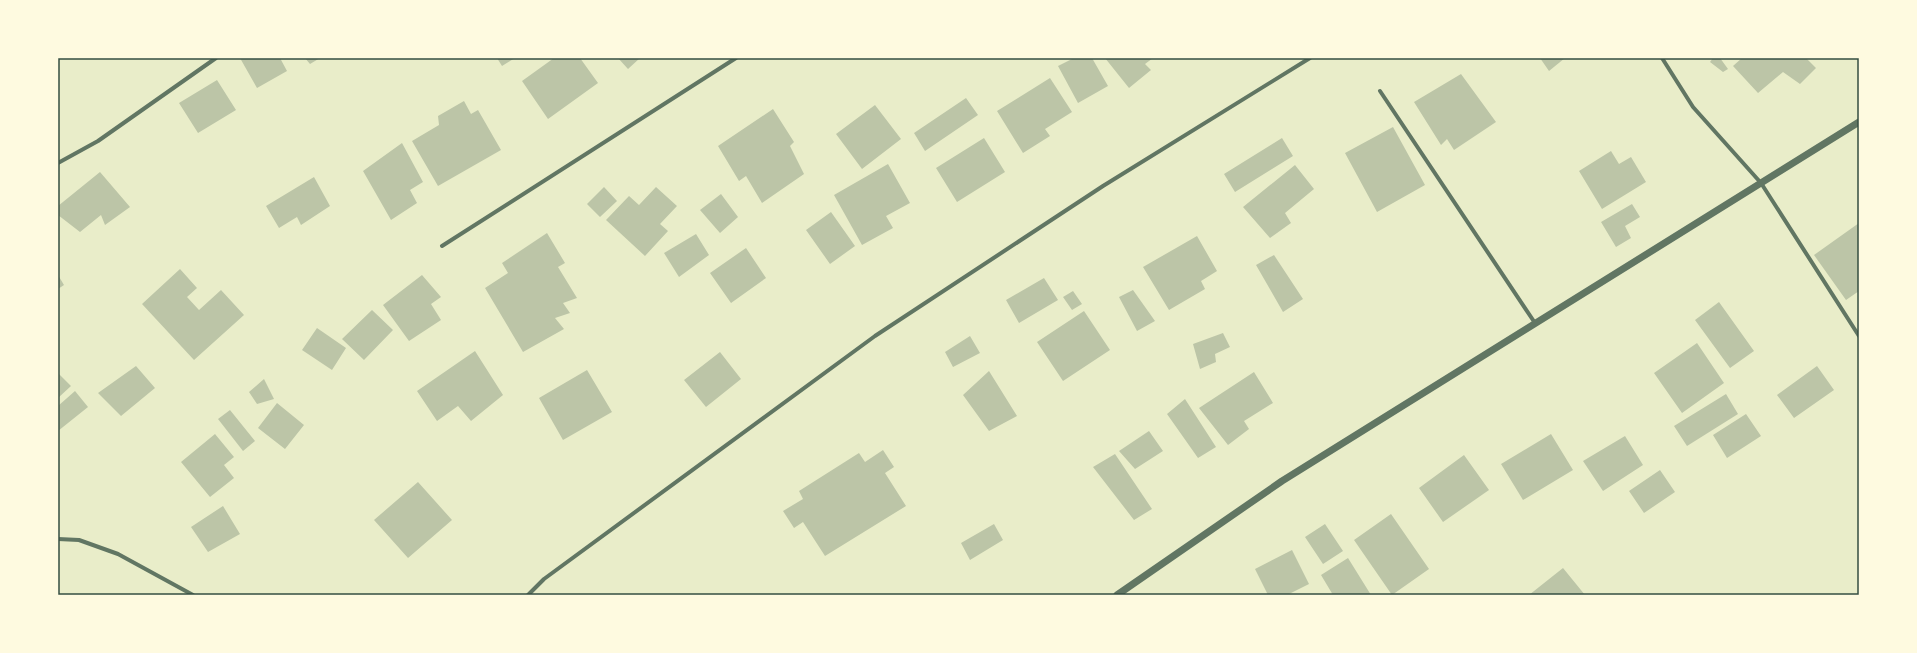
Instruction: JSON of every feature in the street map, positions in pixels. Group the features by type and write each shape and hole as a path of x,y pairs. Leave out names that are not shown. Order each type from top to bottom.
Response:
{"street":[{"path":"58,163 98,141 216,58"},
{"path":"442,246 736,58"},
{"path":"528,595 551,574 875,336 1103,186 1310,58"},
{"path":"1662,58 1693,107 1761,183 1859,336"},
{"path":"1380,91 1535,323"},
{"path":"1117,595 1282,481 1859,122"},
{"path":"58,539 79,540 118,554 193,595"}],"building":[{"path":"240,58 280,58 287,71 257,88"},
{"path":"305,58 320,58 310,64"},
{"path":"497,58 515,58 502,66"},
{"path":"554,58 580,58 598,83 548,119 522,81"},
{"path":"618,58 640,58 628,69"},
{"path":"1074,58 1092,58 1108,86 1078,103 1058,66"},
{"path":"1105,58 1153,58 1145,64 1151,70 1129,88"},
{"path":"1540,58 1565,58 1549,71"},
{"path":"1713,58 1720,58 1728,69 1723,72 1710,62"},
{"path":"1742,58 1806,58 1816,68 1800,84 1783,72 1758,93 1733,66"},
{"path":"1461,74 1496,122 1454,150 1447,139 1441,145 1414,102"},
{"path":"1050,78 1072,112 1045,129 1050,136 1023,153 997,111"},
{"path":"217,80 236,110 198,133 179,103"},
{"path":"966,98 978,115 925,151 914,133"},
{"path":"464,101 471,114 478,110 501,150 438,186 412,141 439,125 438,116"},
{"path":"875,105 901,139 862,169 836,134"},
{"path":"773,109 794,142 790,146 804,174 762,203 746,176 739,181 718,146"},
{"path":"1393,127 1425,185 1377,212 1345,153"},
{"path":"984,138 1005,172 957,202 936,168"},
{"path":"1282,138 1293,156 1235,192 1224,174"},
{"path":"402,143 423,182 410,190 417,203 391,220 363,171"},
{"path":"1611,151 1619,164 1631,157 1646,182 1602,209 1579,171"},
{"path":"888,164 910,203 886,216 893,228 862,245 834,195"},
{"path":"1295,165 1314,189 1285,213 1291,223 1270,238 1243,207"},
{"path":"100,172 130,207 105,225 101,215 80,232 58,215 58,206"},
{"path":"314,177 330,206 301,225 297,217 279,228 266,206"},
{"path":"604,187 617,201 600,217 587,204"},
{"path":"656,187 677,206 660,224 668,231 645,256 606,220 629,196 639,205"},
{"path":"721,194 738,217 720,233 700,210"},
{"path":"1632,204 1640,217 1625,226 1631,238 1616,247 1601,222"},
{"path":"831,212 855,246 830,264 806,230"},
{"path":"1859,223 1859,291 1846,300 1814,255"},
{"path":"547,233 565,263 558,267 577,298 563,303 570,313 555,318 564,329 523,352 485,288 508,273 502,263"},
{"path":"696,234 709,255 679,277 664,253"},
{"path":"1197,236 1217,271 1201,281 1205,289 1169,310 1143,267"},
{"path":"746,248 766,278 731,303 710,273"},
{"path":"1274,255 1303,299 1283,312 1256,265"},
{"path":"180,269 197,288 187,297 199,310 221,290 244,315 194,360 142,304"},
{"path":"58,275 64,285 58,289"},
{"path":"422,275 441,297 431,304 441,320 409,341 383,305"},
{"path":"1044,278 1058,300 1019,323 1006,300"},
{"path":"1133,290 1155,321 1137,331 1119,297"},
{"path":"1073,291 1082,304 1072,310 1063,297"},
{"path":"1719,302 1754,351 1730,368 1695,320"},
{"path":"372,310 393,330 364,360 342,339"},
{"path":"1084,311 1110,350 1063,381 1037,342"},
{"path":"317,328 346,348 332,370 302,350"},
{"path":"1223,333 1230,347 1215,354 1216,362 1200,369 1193,344"},
{"path":"970,336 980,353 953,367 945,352"},
{"path":"1697,343 1724,383 1682,413 1654,373"},
{"path":"475,351 503,395 471,421 458,406 437,421 417,391"},
{"path":"720,352 741,379 706,407 684,380"},
{"path":"136,366 155,388 121,416 98,393"},
{"path":"1817,366 1834,390 1794,418 1777,395"},
{"path":"587,370 612,412 563,440 539,398"},
{"path":"989,371 1017,416 989,431 963,395"},
{"path":"1254,372 1273,403 1244,421 1249,429 1228,445 1199,408"},
{"path":"58,373 71,386 58,398"},
{"path":"264,379 274,399 257,404 249,392"},
{"path":"75,391 88,407 58,431 58,406"},
{"path":"1726,394 1738,414 1687,446 1674,426"},
{"path":"1185,399 1216,447 1198,458 1167,414"},
{"path":"277,403 304,425 285,449 258,428"},
{"path":"230,410 255,441 243,451 218,419"},
{"path":"1746,414 1761,436 1727,458 1713,435"},
{"path":"1149,431 1163,451 1135,469 1119,451"},
{"path":"215,434 234,457 224,465 234,478 210,497 181,462"},
{"path":"1551,434 1573,470 1523,500 1501,464"},
{"path":"1625,436 1643,465 1603,491 1583,461"},
{"path":"883,450 894,467 885,473 906,506 825,556 803,522 794,528 783,511 803,499 799,491 859,453 865,462"},
{"path":"1115,454 1152,509 1134,520 1093,467"},
{"path":"1464,455 1489,490 1443,522 1419,488"},
{"path":"1660,470 1675,492 1644,513 1629,491"},
{"path":"418,482 452,520 408,558 374,520"},
{"path":"223,506 240,534 208,552 191,527"},
{"path":"1391,514 1429,569 1392,595 1354,540"},
{"path":"994,524 1003,540 970,560 961,543"},
{"path":"1325,524 1343,551 1323,564 1305,537"},
{"path":"1292,550 1309,584 1287,595 1268,595 1255,569"},
{"path":"1348,558 1371,595 1333,595 1321,575"},
{"path":"1563,568 1585,595 1529,595"}]}
